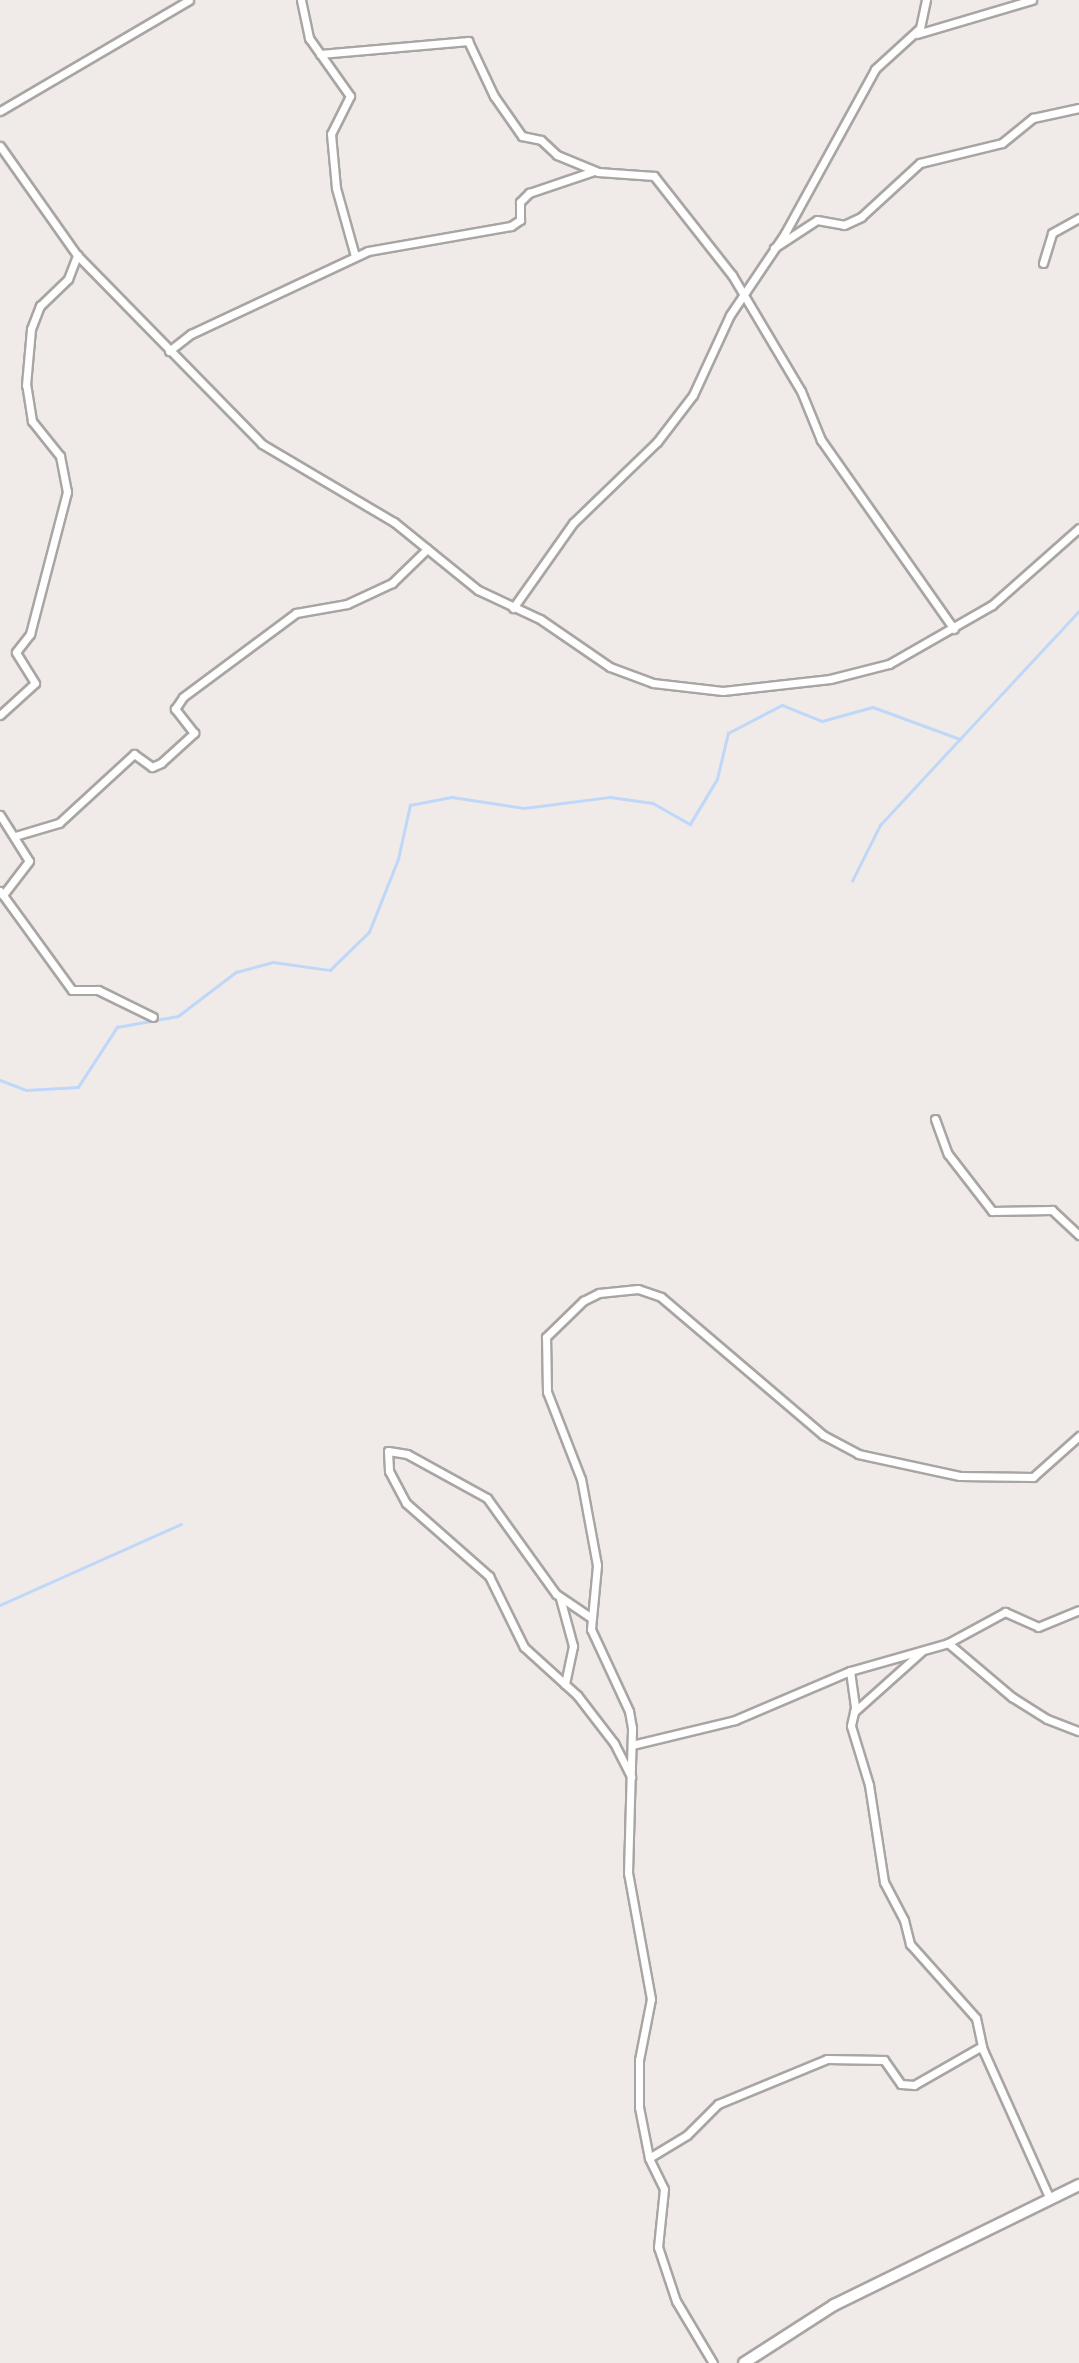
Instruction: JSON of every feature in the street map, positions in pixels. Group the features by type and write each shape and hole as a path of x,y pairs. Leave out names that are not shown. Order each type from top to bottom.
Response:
{"street":[{"path":"0,111 189,0"},
{"path":"301,0 306,33 350,96 331,134 336,188 355,256"},
{"path":"916,34 926,0"},
{"path":"513,608 573,523 657,442 693,396 698,377 714,356 744,293 774,248 875,69 916,34 1032,0"},
{"path":"320,54 468,41 519,134 594,171 654,176 744,293 805,397 821,440 850,474 954,629"},
{"path":"774,248 817,220 844,225 861,218 920,163 1002,143 1033,118 1079,107"},
{"path":"0,146 77,255 262,443 394,522 478,590 540,619 610,667 653,683 723,691 876,668 954,629 992,605 1079,528"},
{"path":"169,351 191,334 355,256 399,241 511,226 520,220 520,202 529,193 594,171"},
{"path":"1043,263 1052,233 1079,218"},
{"path":"0,715 35,682 16,652 30,634 67,492 60,456 32,421 26,385 31,329 40,306 68,279 77,255"},
{"path":"15,836 59,823 134,754 152,766 161,763 194,733 175,709 183,697 296,612 347,604 392,583 426,549"},
{"path":"0,815 29,861 2,893 72,990 98,990 153,1017"},
{"path":"935,1119 948,1154 992,1211 1052,1210 1079,1236"},
{"path":"713,2363 662,2266 657,2233 664,2189 649,2158 639,2107 639,2060 651,1999 628,1873 633,1781 629,1711 597,1646 590,1617 597,1565 590,1521 581,1479 547,1392 543,1348 555,1323 599,1293 638,1289 661,1297 823,1435 858,1454 960,1476 1033,1477 1079,1436"},
{"path":"565,1684 573,1646 560,1598 487,1498 407,1454 388,1451 389,1471 406,1503 489,1576 524,1647 565,1684 614,1743 633,1781"},
{"path":"560,1598 590,1617"},
{"path":"632,1745 735,1720 850,1671 948,1643 1005,1612 1038,1627 1079,1610"},
{"path":"948,1643 1012,1697 1047,1719 1079,1731"},
{"path":"854,1712 922,1651"},
{"path":"850,1671 854,1712 850,1726 869,1785 884,1882 904,1920 910,1944 976,2018 982,2046 1050,2199"},
{"path":"649,2158 687,2135 718,2104 827,2059 884,2060 907,2086 925,2083 982,2046"},
{"path":"744,2363 834,2305 1079,2185"}],"waterway":[{"path":"852,881 880,825 1079,611"},
{"path":"0,1080 26,1090 78,1087 117,1027 178,1016 236,972 273,962 330,970 369,932 398,859 410,805 452,797 524,808 610,797 653,803 690,824 717,779 728,733 782,705 822,721 873,707 960,739"},
{"path":"0,1605 181,1524"}]}
